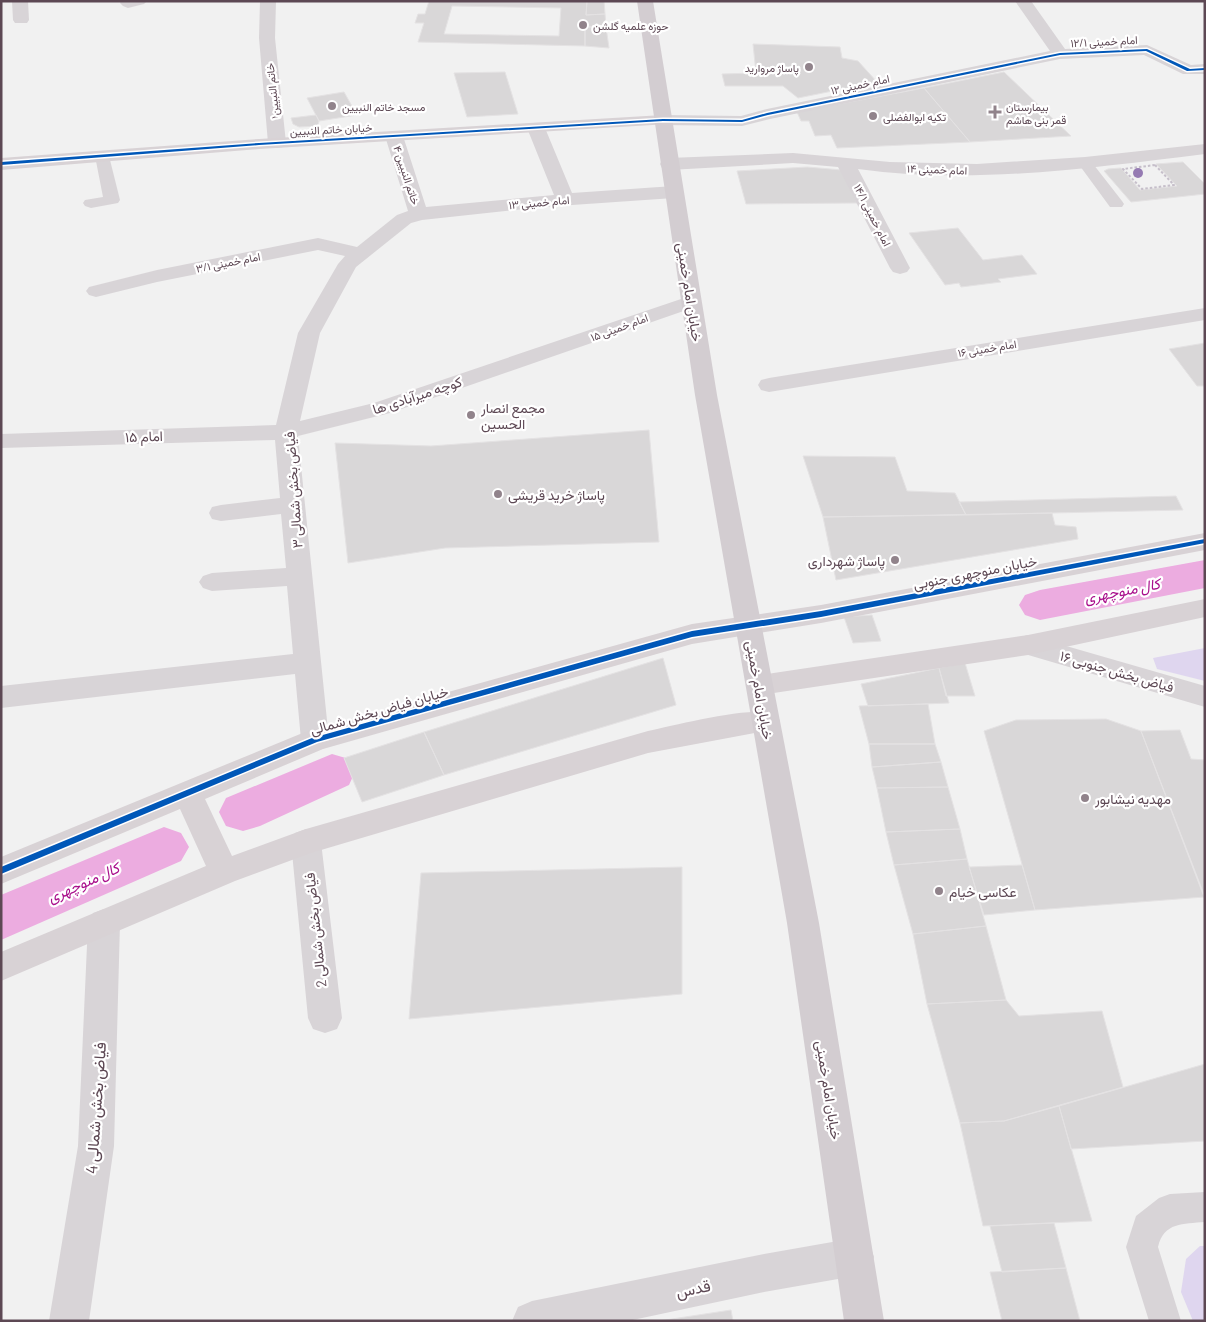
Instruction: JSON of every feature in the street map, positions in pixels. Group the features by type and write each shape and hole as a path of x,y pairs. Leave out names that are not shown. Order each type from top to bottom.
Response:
{"main road":[{"name":"خیابان امام خمینی","path":"645,1 706,395 803,923 864,1321"}],"street":[{"path":"20,1 21,20"},
{"name":"خاتم النبیین۱","path":"268,1 267,38 277,143"},
{"path":"1023,1 1060,54"},
{"name":"امام خمینی ۱۲/۱","path":"1060,54 1147,50 1188,70 1205,69"},
{"name":"امام خمینی ۱۲","path":"663,120 742,121 767,114 1060,54"},
{"name":"خیابان خاتم النبیین","path":"1,164 277,143 663,120"},
{"path":"536,128 565,199"},
{"name":"خاتم النبیین ۴","path":"394,136 412,216"},
{"name":"امام خمینی ۱۴","path":"669,164 718,164 793,158 890,168 977,170 1084,163 1205,149"},
{"name":"امام خمینی ۱۴/۱","path":"845,162 900,268"},
{"name":"امام خمینی ۱۳","path":"412,216 565,199 674,192"},
{"name":"فیاض بخش شمالی ۳","path":"315,740 286,432 309,333 348,264 412,216"},
{"name":"امام خمینی ۳/۱","path":"96,291 157,276 318,244 361,254"},
{"name":"امام خمینی ۱۵","path":"547,353 692,302"},
{"name":"امام خمینی ۱۶","path":"769,384 1205,314"},
{"name":"کوچه میرآبادی ها","path":"286,432 382,408 547,353"},
{"name":"امام ۱۵","path":"1,441 286,432"},
{"path":"221,513 293,504"},
{"name":"خیابان منوچهری جنوبی","path":"749,624 821,614 1205,541"},
{"path":"212,582 300,576"},
{"path":"760,685 1028,645 1205,608"},
{"name":"خیابان فیاض بخش شمالی","path":"1,870 315,740 692,634 749,624"},
{"name":"فیاض بخش جنوبی ۱۶","path":"1028,645 1205,697"},
{"path":"1,696 308,662"},
{"path":"1,967 224,872 306,842 648,742 706,730 766,721"},
{"path":"187,793 224,872"},
{"name":"فیاض بخش شمالی 2","path":"306,842 325,1018"},
{"name":"فیاض بخش شمالی 4","path":"70,1321 96,1146 104,923"},
{"name":"قدس","path":"532,1321 764,1273 854,1258"}],"lane":[{"path":"91,203 112,200 102,156"},
{"path":"1084,163 1116,204"},
{"path":"1165,1321 1142,1247 1147,1227 1170,1209 1205,1207"}],"shaded area":[{"path":"1205,648 1205,681 1157,669 1153,658"},
{"path":"1200,1246 1205,1246 1205,1321 1193,1321 1181,1292 1186,1259"}],"building":[{"name":"حوزه علمیه گلشن","path":"429,1 587,1 586,15 605,14 606,27 585,27 585,46 418,42 424,23 415,23 418,14 425,14","holes":["452,6 561,8 559,36 444,34"]},
{"path":"587,1 604,1 605,14 586,15"},
{"path":"585,27 606,27 609,48 585,46"},
{"name":"پاساژ مروارید","path":"753,44 840,47 842,58 858,61 877,82 798,98 783,86 725,86 722,74 756,73"},
{"path":"505,72 518,114 467,117 454,73"},
{"name":"بیمارستان قمر بنی هاشم","path":"1004,72 1071,136 970,142 924,88"},
{"name":"تکیه ابوالفضلی","path":"924,88 970,142 837,148 831,135 815,136 809,121 801,121 797,112"},
{"name":"مسجد خاتم النبیین","path":"344,92 357,115 319,121 307,98"},
{"path":"316,115 319,121 318,126 299,127 293,124 291,118"},
{"path":"1183,162 1205,184 1205,194 1131,202 1104,171 1121,168 1140,190 1177,186 1156,164"},
{"path":"807,167 842,170 857,203 746,204 737,171"},
{"path":"958,228 983,260 1022,255 1037,274 998,279 1001,282 961,287 959,283 945,285 909,233"},
{"path":"1205,343 1205,386 1197,386 1169,349"},
{"name":"پاساژ خرید قریشی","path":"649,430 659,542 445,548 348,563 335,443 431,446"},
{"path":"803,456 895,457 907,491 955,493 966,515 823,517"},
{"path":"1176,496 1183,510 966,515 959,502"},
{"name":"پاساژ شهرداری","path":"1052,513 1055,525 1076,527 1078,539 836,580 823,517"},
{"path":"872,615 881,641 853,643 844,617"},
{"path":"663,658 676,705 444,775 424,732"},
{"path":"965,663 975,696 946,696 939,668"},
{"path":"939,668 949,703 868,706 861,684"},
{"path":"928,704 935,744 869,744 859,706"},
{"name":"مهدیه نیشابور","path":"1106,719 1141,731 1204,897 1035,910 984,731 1016,720"},
{"path":"1180,730 1191,759 1205,760 1205,897 1141,731"},
{"path":"424,732 444,775 362,802 344,758"},
{"path":"869,744 935,744 941,762 872,767"},
{"path":"941,762 948,787 877,788 872,767"},
{"path":"948,787 960,829 886,832 877,788"},
{"path":"960,829 967,859 894,865 886,832"},
{"name":"عکاسی خیام","path":"967,859 986,926 913,934 894,865"},
{"path":"1022,865 1035,910 984,915 969,867"},
{"path":"682,867 682,994 409,1019 421,873"},
{"path":"986,926 1006,1000 927,1004 913,934"},
{"path":"1006,1000 1019,1016 1102,1011 1123,1087 1004,1121 960,1123 927,1004"},
{"path":"1205,1064 1205,1141 1071,1149 1059,1106"},
{"path":"1059,1106 1092,1221 983,1226 960,1123 1004,1121"},
{"path":"1054,1223 1066,1268 1002,1272 990,1226"},
{"path":"1066,1268 1080,1321 1002,1321 990,1272"},
{"path":"731,1310 733,1321 659,1321"}],"waterway":[{"name":"کال منوچهری","path":"1040,605 1205,574"},
{"name":"کال منوچهری","path":"243,812 332,772"},
{"name":"کال منوچهری","path":"1,918 164,847"}],"cycle path":[{"path":"1,164 259,144 663,120 742,121 767,114 1060,54 1147,50 1189,70 1205,69"},
{"path":"1,871 315,740 692,634 821,614 1205,541"}],"place":[{"name":"حوزه علمیه گلشن","path":"583,25"},
{"name":"پاساژ مروارید","path":"809,67"},
{"name":"مسجد خاتم النبیین","path":"332,106"},
{"name":"بیمارستان قمر بنی هاشم","path":"995,112"},
{"name":"تکیه ابوالفضلی","path":"873,116"},
{"name":"مجمع انصار الحسین","path":"471,415"},
{"name":"پاساژ خرید قریشی","path":"498,494"},
{"name":"پاساژ شهرداری","path":"895,560"},
{"name":"مهدیه نیشابور","path":"1085,798"},
{"name":"عکاسی خیام","path":"939,891"}]}
